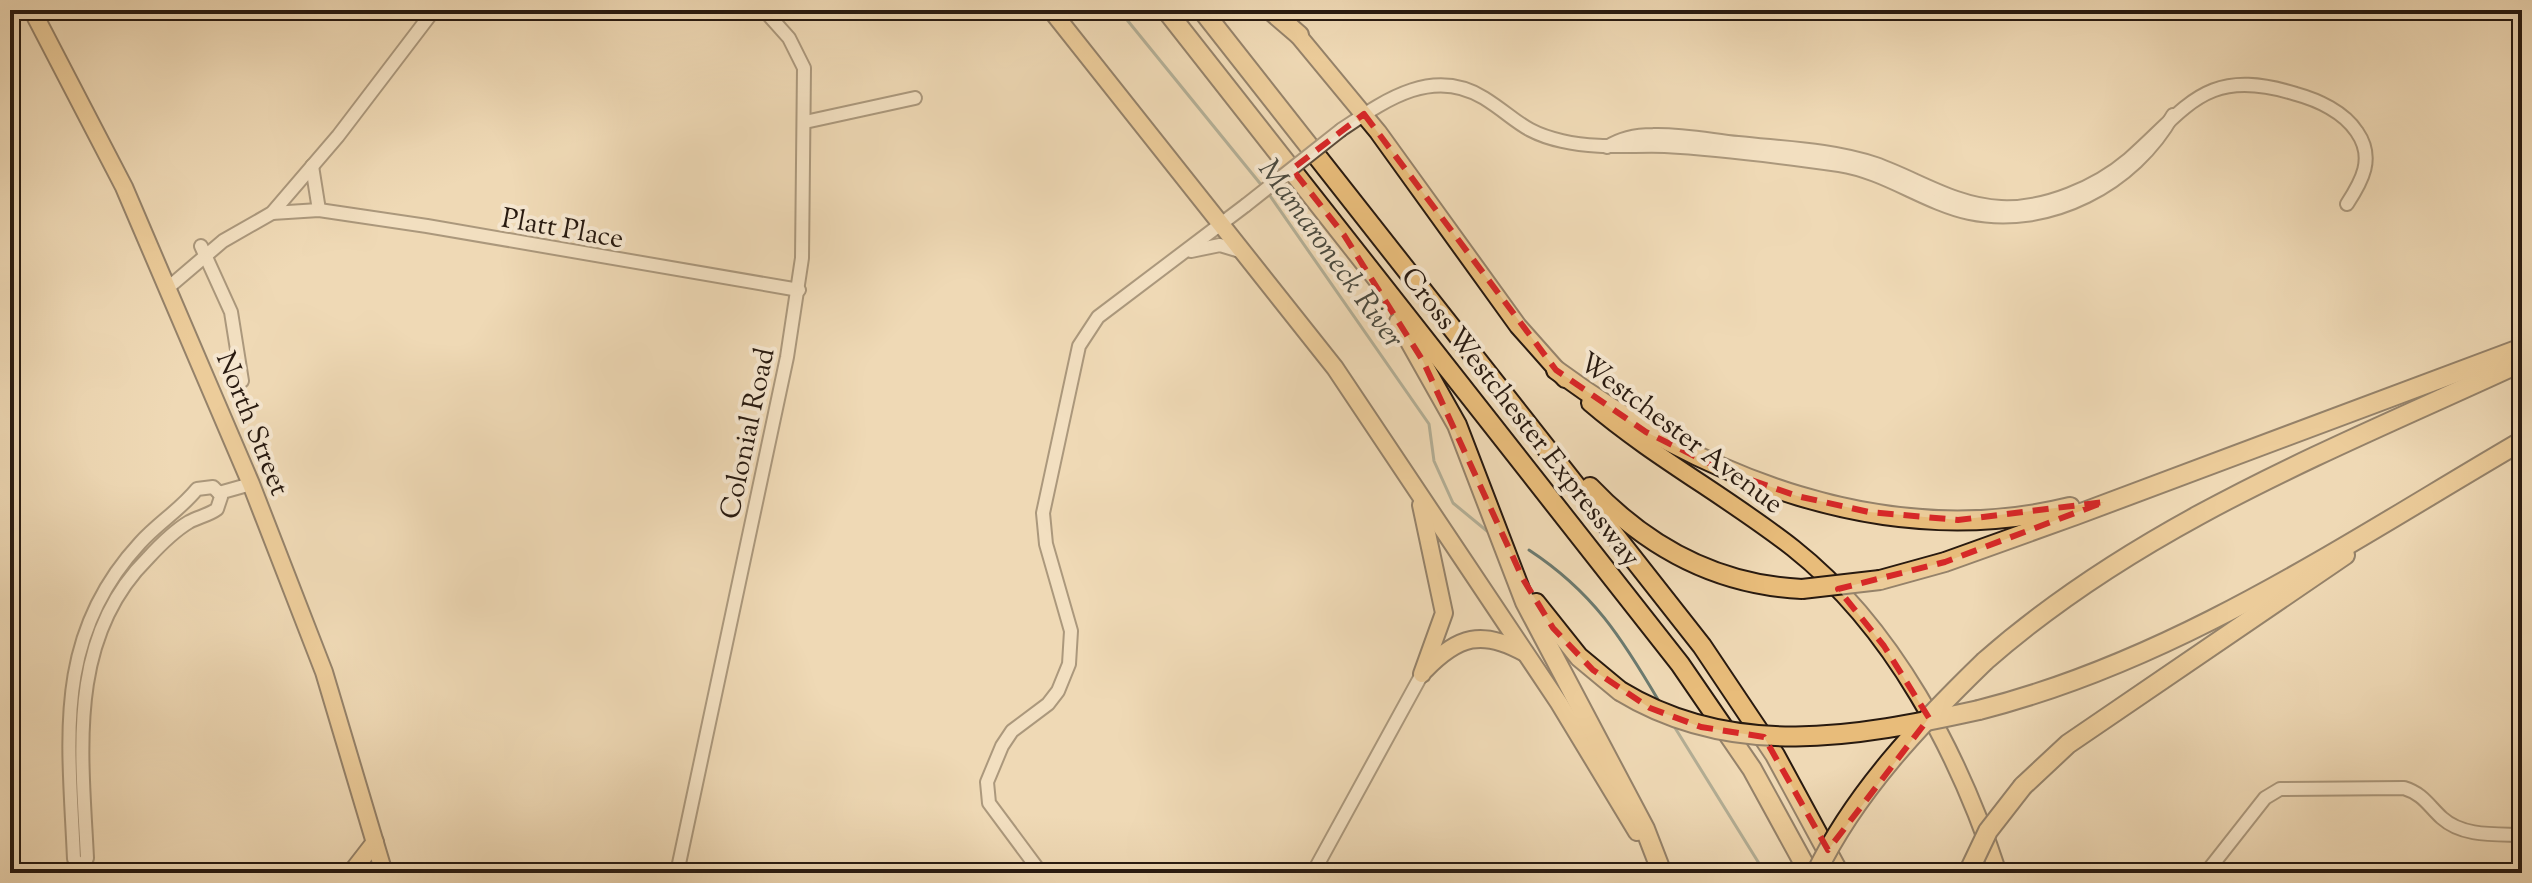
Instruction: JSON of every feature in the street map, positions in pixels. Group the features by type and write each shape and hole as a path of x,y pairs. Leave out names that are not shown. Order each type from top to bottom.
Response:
{"highway":[{"name":"Cross Westchester Expressway","path":"1166,10 1686,672 1747,762 1809,873"},
{"name":"Cross Westchester Expressway","path":"1202,10 1724,677 1795,787 1839,873"},
{"path":"1273,10 1299,35"},
{"path":"1344,235 1437,385 1519,570 1542,612 1579,657 1620,691 1684,722 1757,737 1871,730 1979,710 2070,683 2154,649 2242,604 2522,441"},
{"path":"1516,410 1613,511 1658,545 1725,576 1802,589 1880,580 1945,562 2522,348"},
{"path":"1816,873 1847,821 1886,768 1985,661 2065,596 2169,529 2310,458 2522,362"},
{"path":"1556,370 1626,419 1684,452 1753,483 1825,504 1900,517 1972,520 2024,516 2104,502"},
{"path":"1488,499 1525,602 1645,829 1660,873"},
{"path":"1968,873 1988,831 2023,786 2068,744 2330,567 2388,521"},
{"path":"1978,873 2023,786"}],"main road":[{"name":"North Street","path":"32,10 124,187 251,484 324,672 384,873"},
{"path":"1051,10 1335,368 1528,655 1608,782 1660,873"},
{"name":"Westchester Avenue","path":"1299,35 1364,114 1503,305 1556,370 1605,414 1794,548 1849,602 1895,661 1943,744 1998,873"},
{"path":"1412,481 1426,522 1444,607 1441,625 1422,674"},
{"path":"1422,674 1444,651 1473,639 1497,641 1528,655"},
{"path":"351,873 375,842"},
{"path":"400,873 430,873"}],"street":[{"path":"169,287 204,250 272,213 434,10"},
{"name":"Colonial Road","path":"677,873 799,290 806,87 798,54 764,10"},
{"path":"1041,873 989,803 986,791 1009,735 1048,704 1058,691 1069,664 1071,631 1046,544 1043,513 1083,335 1098,317 1223,224 1341,130 1410,89 1445,85 1484,98 1529,131 1565,142 1607,147 1617,141 1655,134 1829,153 1878,165 1968,202 2015,207 2056,199 2114,170 2173,115 2204,93 2231,86 2280,89 2330,108 2356,129 2365,151 2364,177 2347,204"},
{"path":"805,122 915,98"},
{"path":"312,166 319,210"},
{"name":"Platt Place","path":"272,213 319,210 799,290"},
{"path":"1184,254 1220,245 1246,253"},
{"name":"North Street","path":"204,250 224,289 237,334 242,381"},
{"path":"219,493 251,484"},
{"path":"81,870 74,859 74,718 78,649 104,590 140,543 179,511 197,489 213,487 219,493"},
{"path":"74,718 92,656 117,597 144,561 187,523 217,509 219,493"},
{"path":"179,511 187,523"},
{"path":"104,590 117,597"},
{"path":"1313,873 1422,674"},
{"path":"2206,873 2265,798 2280,789 2404,788 2419,792 2455,827 2476,833 2522,835"}],"highlighted area":[{"path":"1364,114 1556,370 1646,432 1725,471 1797,496 1869,512 1958,520 2104,502 1945,562 1838,589 1884,646 1929,718 1828,850 1764,737 1701,727 1650,708 1593,670 1553,628 1523,579 1423,361 1344,235 1292,169"}],"waterway":[{"name":"Mamaroneck River","path":"1119,10 1263,187"},
{"name":"Mamaroneck River","path":"1268,193 1429,424 1434,461 1453,503 1487,531"},
{"name":"Mamaroneck River","path":"1529,550 1589,600 1619,637 1660,703"},
{"name":"Mamaroneck River","path":"1672,723 1765,873"}]}
